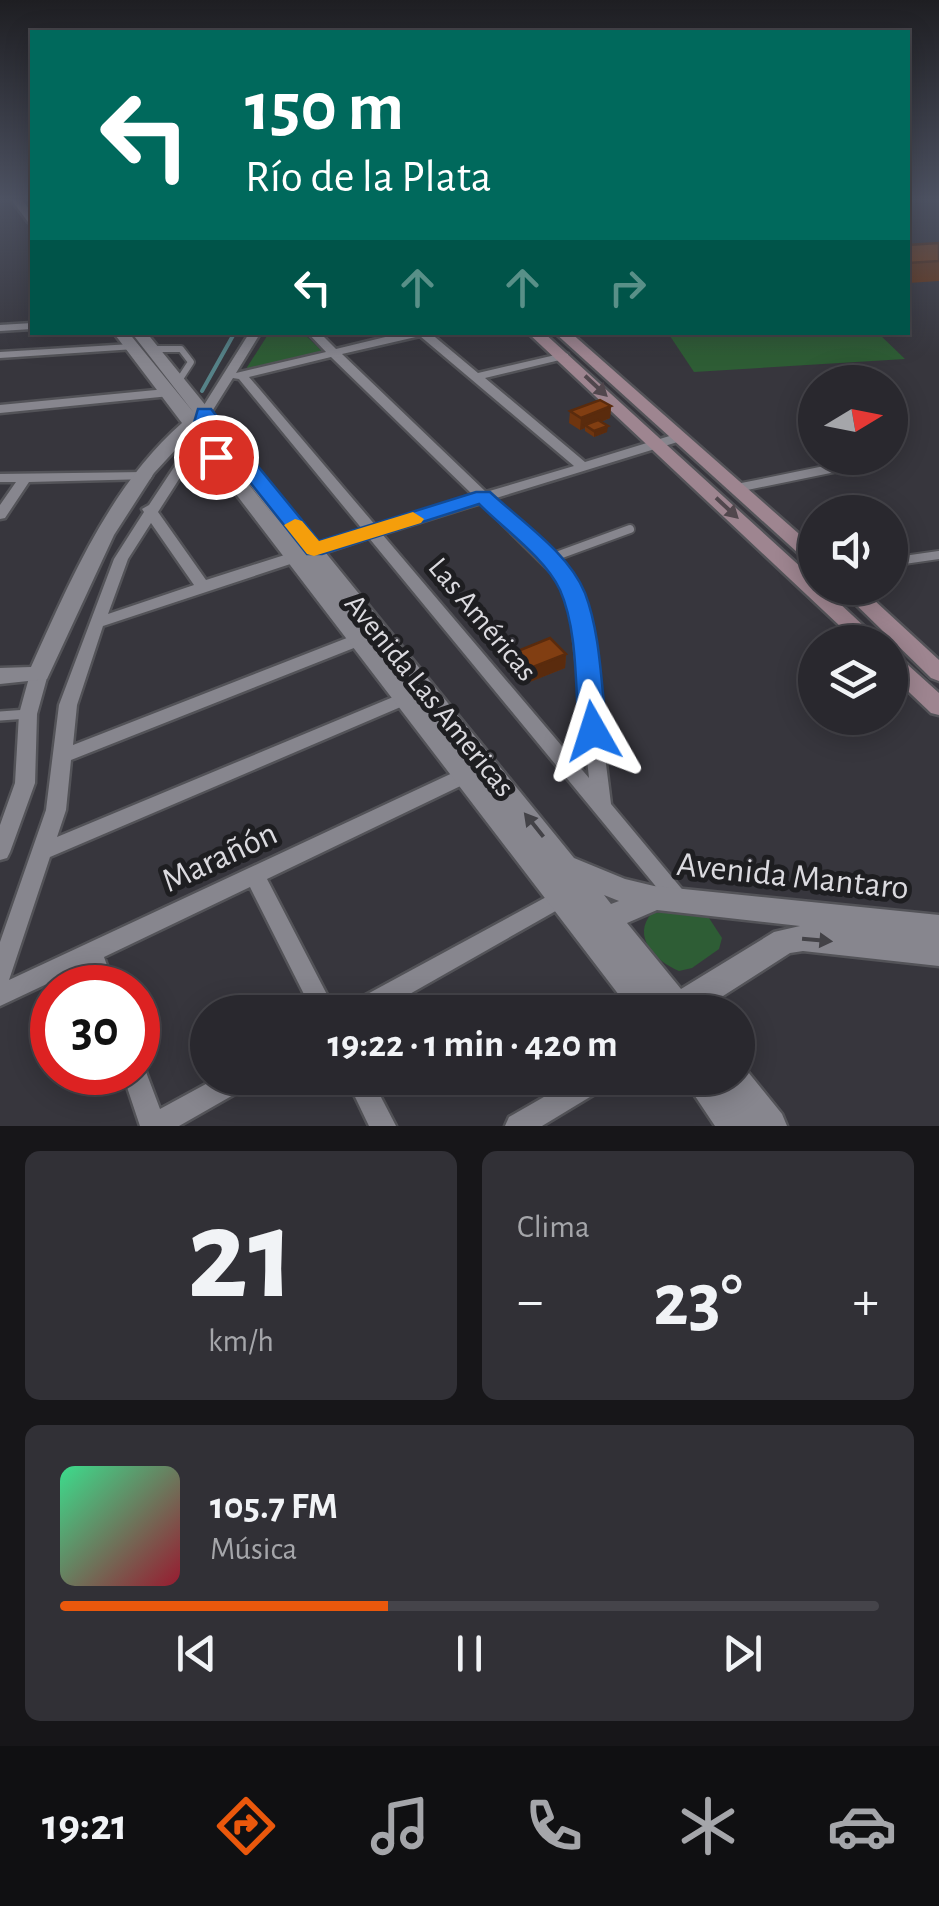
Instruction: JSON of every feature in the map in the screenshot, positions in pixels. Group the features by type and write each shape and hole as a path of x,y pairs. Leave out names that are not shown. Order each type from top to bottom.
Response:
{"main road":[{"path":"538,335 852,625"},
{"path":"564,335 798,543"},
{"path":"866,605 939,673"},
{"path":"908,678 939,706"}],"street":[{"path":"0,328 30,326"},
{"path":"0,974 56,810 68,705 96,623 122,558 223,380 254,335"},
{"path":"315,335 548,559 572,591 580,620 602,804"},
{"path":"223,380 410,335"},
{"path":"426,335 581,465"},
{"path":"0,370 3,354 140,342"},
{"name":"Avenida Las Americas","path":"140,342 198,424 303,554 565,864 596,923 656,995"},
{"path":"476,378 564,356"},
{"name":"Las Américas","path":"242,375 602,804 667,899"},
{"path":"0,409 172,388"},
{"path":"0,852 25,783 28,714 39,674 92,559 146,476 198,424"},
{"path":"96,623 483,496 680,437"},
{"path":"0,478 146,476"},
{"path":"0,515 26,478"},
{"path":"150,509 203,587"},
{"name":"Avenida Las Americas","path":"303,554 358,640 562,898 596,923"},
{"path":"63,756 358,640"},
{"path":"0,676 39,674"},
{"path":"40,852 404,699"},
{"name":"Marañón","path":"0,995 466,775"},
{"path":"565,864 589,878 667,899"},
{"path":"254,875 315,995"},
{"path":"388,995 562,898"},
{"name":"Avenida Mantaro","path":"596,923 667,899 939,928"},
{"path":"750,908 767,924 770,934 763,952"},
{"name":"Avenida Mantaro","path":"694,995 784,941 803,938 939,952"},
{"path":"91,952 96,965"},
{"path":"142,1095 153,1126 209,1095"},
{"path":"367,1095 383,1126"},
{"path":"518,1126 570,1095"},
{"path":"712,1095 736,1126"},
{"path":"745,1095 770,1126"}],"lane":[{"path":"737,488 801,475"},
{"path":"548,559 630,530"},
{"path":"908,559 939,555"},
{"path":"0,716 28,714"}],"green space":[{"path":"268,335 305,335 323,352 244,372"},
{"path":"669,335 880,335 905,359 694,372"},
{"path":"652,913 709,918 722,938 719,949 692,968 679,971 654,954 644,930"}],"building":[{"path":"910,251 939,251 939,261 910,263"},
{"path":"600,400 611,406 581,418 570,411"},
{"path":"598,420 608,426 594,431 585,425"},
{"path":"550,638 566,654 528,669 513,653"}],"waterway":[{"path":"202,391 233,335"}],"slow traffic":[{"path":"295,525 314,550 413,519"}],"route":[{"path":"216,457 200,436 205,413 314,550 483,496 560,572 572,591 580,620 593,731"}]}
